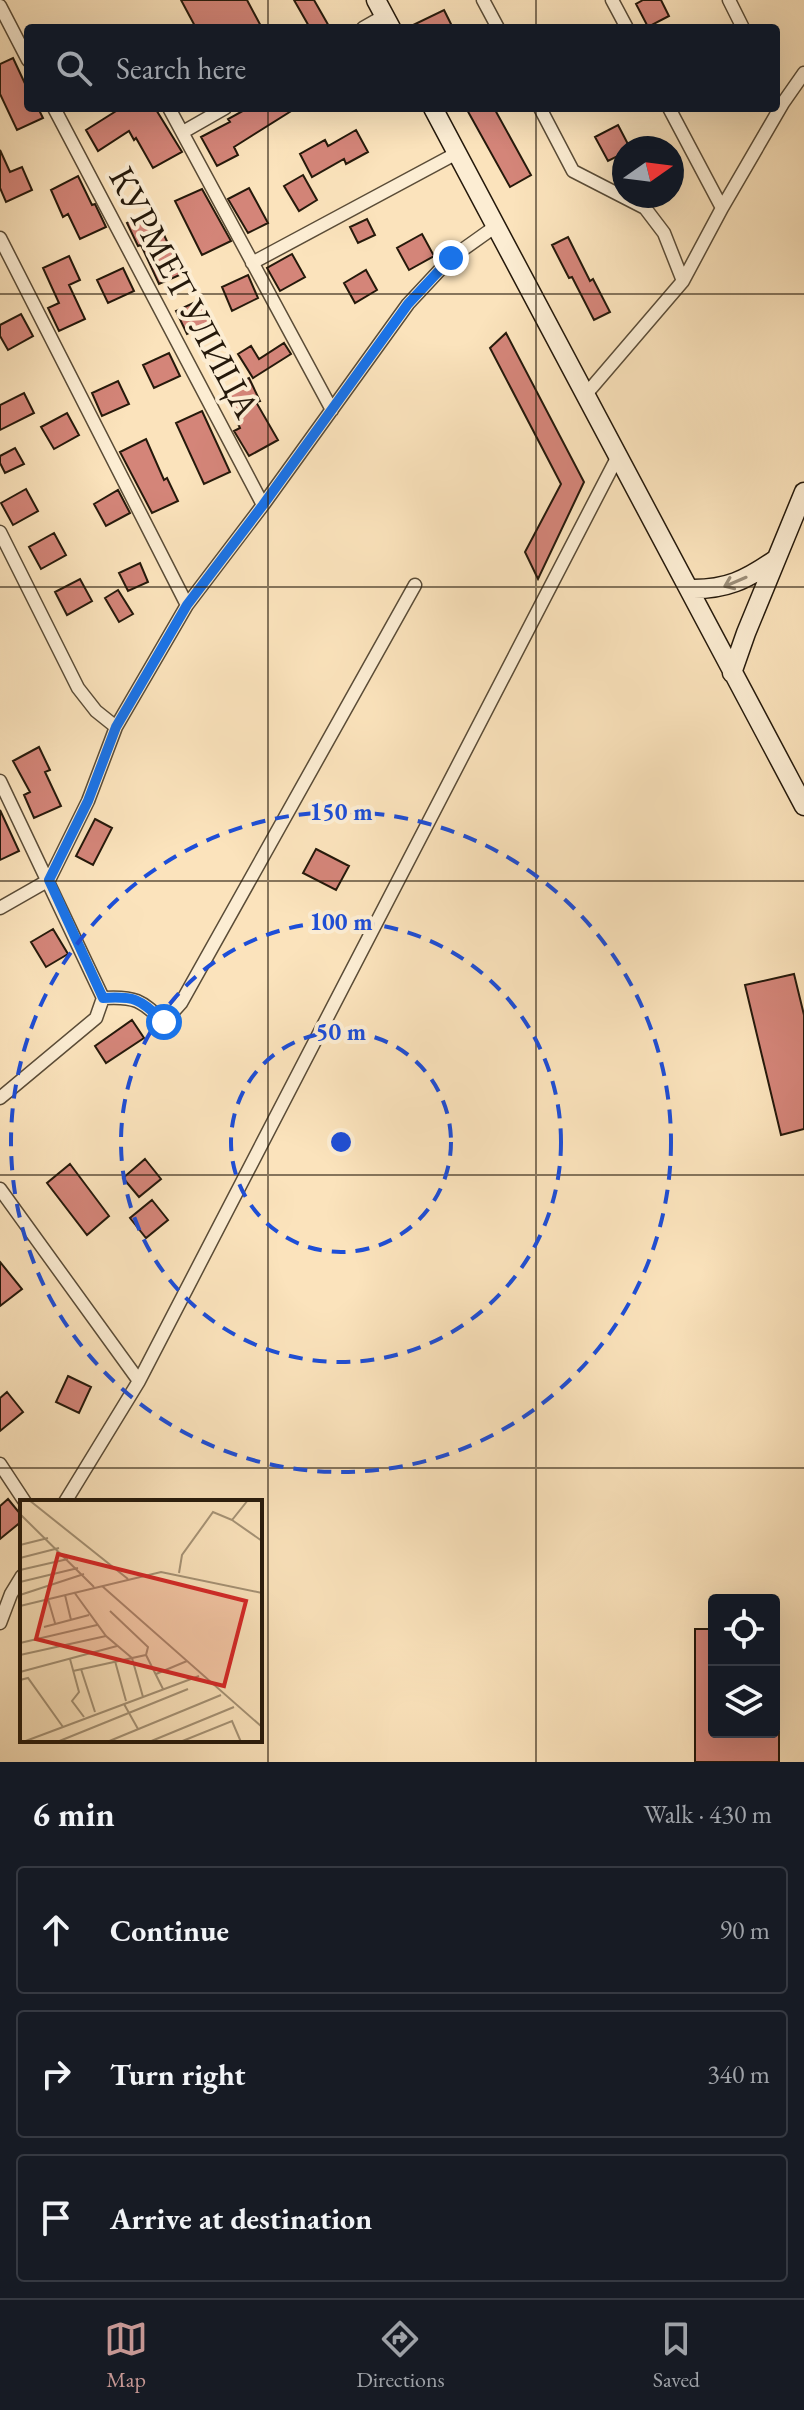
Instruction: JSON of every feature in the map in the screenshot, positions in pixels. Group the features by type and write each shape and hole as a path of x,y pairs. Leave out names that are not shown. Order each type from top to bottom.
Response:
{"main road":[{"path":"435,112 804,806"},
{"path":"732,673 804,492"},
{"path":"689,589 721,588 755,573 776,559"}],"street":[{"path":"483,0 496,24"},
{"path":"612,0 625,24"},
{"path":"729,0 741,24"},
{"path":"0,6 24,52"},
{"path":"780,108 804,73"},
{"path":"780,97 783,103"},
{"name":"КУРМЕТ УЛИЦА","path":"56,112 263,505"},
{"path":"171,112 332,410"},
{"path":"183,132 218,112"},
{"path":"542,112 573,171 645,208 664,233 683,281"},
{"path":"671,112 722,208"},
{"path":"587,393 683,281 778,112"},
{"path":"252,263 457,153"},
{"path":"0,908 49,880 88,801 116,727 187,605 408,304 451,258 496,226"},
{"path":"0,238 187,605"},
{"path":"66,1500 139,1381 618,456"},
{"path":"0,532 78,688 96,711 116,727"},
{"path":"103,998 128,996 142,1002 164,1022 181,1003 415,585"},
{"path":"0,781 103,998 96,1018 0,1098"},
{"path":"0,1189 139,1381"},
{"path":"0,1464 24,1500"},
{"path":"0,1623 20,1579"}],"building":[{"path":"181,0 247,0 260,24 194,24"},
{"path":"294,0 314,0 328,24 308,24"},
{"path":"643,0 661,0 669,16 654,24 646,24 636,4"},
{"path":"444,10 451,24 415,24"},
{"path":"13,58 24,81 24,112 40,112 43,118 17,130 0,94 0,64"},
{"path":"115,112 157,112 182,152 153,168 129,131 98,151 86,130"},
{"path":"241,112 290,112 234,147 238,155 217,166 201,137 230,122 228,119"},
{"path":"468,112 496,112 531,175 510,187"},
{"path":"618,125 624,136 612,136 612,159 608,161 595,137"},
{"path":"356,130 368,152 346,164 344,159 312,177 300,154 325,140 328,146"},
{"path":"0,150 10,172 22,167 32,190 6,202 0,188"},
{"path":"303,175 317,200 299,211 284,186"},
{"path":"78,176 106,227 80,239 68,214 63,217 51,190"},
{"path":"249,188 268,223 248,233 228,199"},
{"path":"202,189 231,241 202,255 175,201"},
{"path":"153,211 182,274 159,284 127,223"},
{"path":"367,219 375,235 358,243 350,227"},
{"path":"422,234 434,256 409,270 397,248"},
{"path":"568,237 610,312 594,320 552,245"},
{"path":"292,254 305,277 280,291 267,268"},
{"path":"69,256 80,280 69,285 85,319 59,331 48,308 59,303 43,268"},
{"path":"123,268 134,291 108,303 97,280"},
{"path":"366,270 377,290 355,303 344,283"},
{"path":"248,275 258,298 232,311 222,287"},
{"path":"202,299 213,322 187,334 176,311"},
{"path":"21,314 33,336 8,350 0,336 0,325"},
{"path":"506,333 584,482 538,579 525,552 561,484 490,348"},
{"path":"284,343 291,354 253,378 238,354 251,346 259,359"},
{"path":"169,353 180,376 154,388 143,365"},
{"path":"249,378 260,401 256,402 278,440 249,456 234,431 240,428 223,390"},
{"path":"118,381 129,404 102,416 92,393"},
{"path":"24,393 34,413 0,430 0,405"},
{"path":"202,411 230,472 204,484 176,423"},
{"path":"67,413 79,435 54,449 41,427"},
{"path":"146,439 164,480 167,478 178,501 152,513 120,452"},
{"path":"15,448 24,464 5,473 0,456"},
{"path":"26,489 38,511 13,525 1,503"},
{"path":"118,490 130,513 106,526 94,504"},
{"path":"54,533 66,555 41,569 29,547"},
{"path":"140,563 148,582 128,591 119,573"},
{"path":"80,579 92,601 67,615 55,592"},
{"path":"118,590 133,614 119,622 105,598"},
{"path":"39,747 50,770 45,772 61,806 34,818 24,795 30,792 13,761"},
{"path":"0,810 19,851 0,860"},
{"path":"95,819 112,828 93,865 76,856"},
{"path":"316,849 349,866 336,890 303,873"},
{"path":"53,929 68,954 46,967 31,942"},
{"path":"794,974 804,1015 804,1129 781,1135 745,985"},
{"path":"132,1020 144,1038 106,1063 95,1046"},
{"path":"145,1159 161,1179 139,1197 123,1178"},
{"path":"70,1164 109,1216 87,1235 47,1183"},
{"path":"152,1200 168,1220 146,1238 130,1218"},
{"path":"0,1262 22,1289 0,1306"},
{"path":"68,1376 91,1387 79,1413 56,1402"},
{"path":"7,1392 23,1412 0,1431 0,1398"},
{"path":"8,1499 20,1514 20,1523 0,1539 0,1506"},
{"path":"695,1629 708,1629 708,1738 779,1738 779,1762 695,1762"}],"route":[{"path":"164,1022 142,1002 128,996 103,998 49,880 88,801 116,727 187,605 408,304 451,258"}]}
